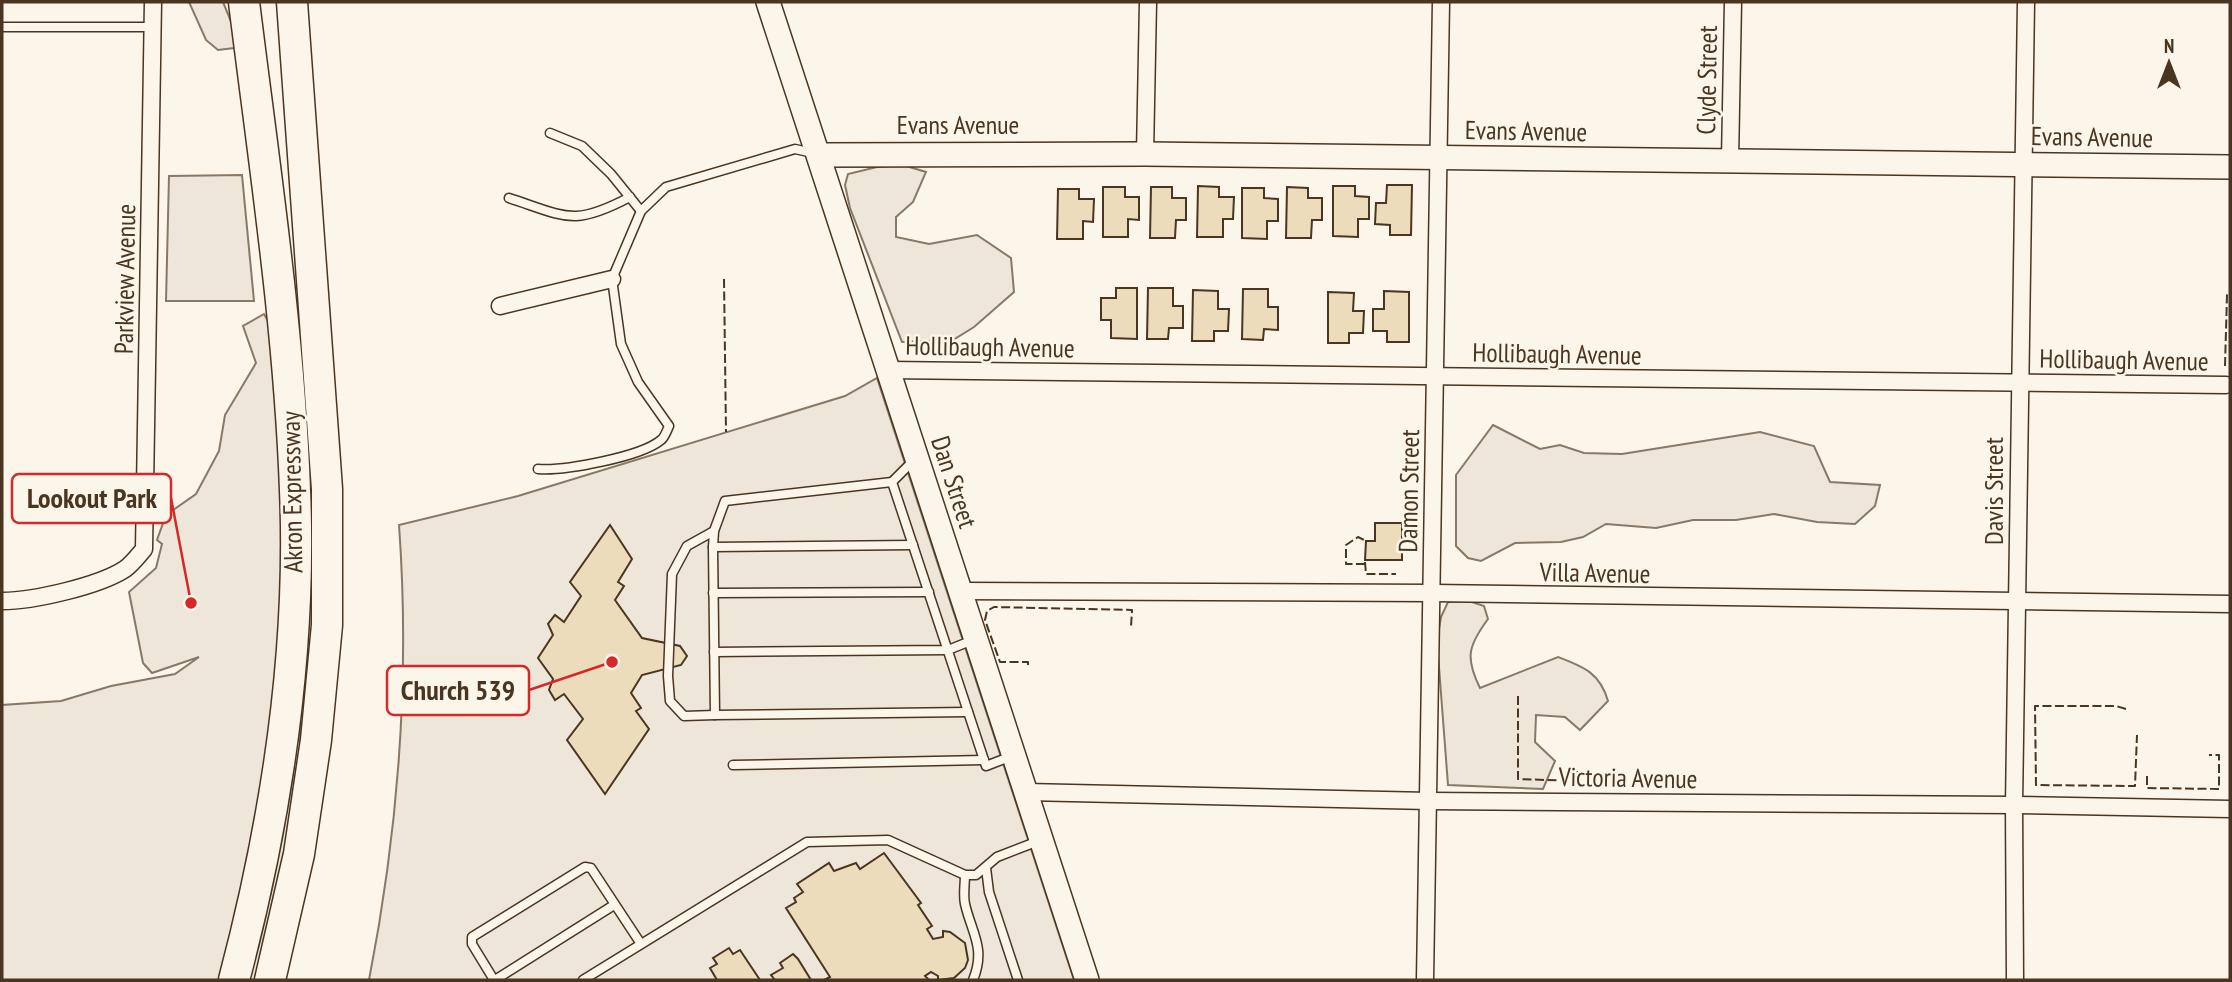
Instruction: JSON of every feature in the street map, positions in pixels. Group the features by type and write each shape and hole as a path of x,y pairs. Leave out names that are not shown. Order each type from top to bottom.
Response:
{"highway":[{"name":"Akron Expressway","path":"234,980 256,896 278,768 293,640 296,492 286,344 244,2"},
{"name":"Akron Expressway","path":"270,980 299,854 316,740 327,625 326,476 292,2"}],"street":[{"name":"Parkview Avenue","path":"2,601 38,597 96,581 124,570 144,550 153,2"},
{"name":"Dan Street","path":"768,2 1087,980"},
{"path":"1145,154 1148,2"},
{"name":"Damon Street","path":"1426,980 1441,2"},
{"name":"Clyde Street","path":"1730,160 1733,2"},
{"name":"Davis Street","path":"2015,980 2014,805 2026,2"},
{"name":"Evans Avenue","path":"820,155 1145,154 2230,167"},
{"path":"500,306 612,279"},
{"name":"Hollibaugh Avenue","path":"887,370 2226,386"},
{"name":"Villa Avenue","path":"960,591 1433,593 2230,604"},
{"name":"Victoria Avenue","path":"1026,793 1429,801 2230,809"}],"lane":[{"path":"2,27 153,27"},
{"path":"550,133 582,146 641,211"},
{"path":"538,469 580,466 640,450 661,440 669,426 638,382 621,344 612,279 641,211 666,187 795,149 820,155"},
{"path":"509,198 568,218 597,215 630,197"},
{"path":"715,715 713,547 714,531 726,501 892,482 916,458"},
{"path":"892,482 986,766 1014,756"},
{"path":"714,531 687,547 672,574 668,676 670,701 684,716 968,712"},
{"path":"713,547 913,545"},
{"path":"713,593 929,592"},
{"path":"714,652 948,650 975,639"},
{"path":"733,765 984,760"},
{"path":"583,980 807,842 888,840 965,875 976,874 1010,850 1041,840"},
{"path":"614,905 495,980 472,944 472,937 584,867 592,868 641,944"},
{"path":"986,868 989,892 1018,980"},
{"path":"965,875 965,902 981,962 973,980"}],"shaded area":[{"path":"189,2 223,2 237,36 234,48 218,50 206,40"},
{"path":"903,165 926,172 913,202 896,217 896,237 929,244 977,235 1011,258 1014,292 974,327 953,340 902,342 850,208 845,185 848,174 877,167"},
{"path":"242,175 254,301 166,301 169,176"},
{"path":"264,314 278,339 301,634 300,769 275,980 2,980 2,705 61,701 111,686 175,674 199,657 152,673 143,663 129,592 156,568 162,544 157,540 166,515 196,494 219,451 225,415 256,363 243,326"},
{"path":"877,378 1074,980 369,980 387,868 399,754 403,639 399,525 518,496 845,396"},
{"path":"1493,425 1540,449 1560,445 1584,453 1622,454 1760,432 1814,446 1830,482 1880,485 1875,506 1855,524 1817,522 1774,514 1736,520 1693,520 1656,528 1606,524 1583,537 1561,542 1515,543 1481,561 1468,558 1456,546 1456,475"},
{"path":"1469,601 1484,606 1488,619 1476,637 1471,652 1472,668 1480,688 1558,657 1590,672 1605,691 1608,701 1580,730 1565,717 1536,715 1535,742 1555,761 1543,789 1448,785 1437,641 1441,617 1448,602"}],"building":[{"path":"1387,185 1412,185 1411,235 1390,235 1390,225 1375,224 1376,203 1386,203"},
{"path":"1198,186 1219,187 1219,197 1234,197 1233,219 1223,219 1223,237 1197,237"},
{"path":"1333,186 1355,186 1355,196 1369,197 1369,219 1358,219 1358,237 1333,236"},
{"path":"1103,187 1125,187 1125,197 1139,197 1139,220 1128,219 1128,237 1103,237"},
{"path":"1151,187 1172,187 1172,198 1186,198 1186,220 1176,220 1175,238 1150,238"},
{"path":"1287,187 1308,188 1308,198 1322,198 1322,220 1312,220 1311,238 1286,238"},
{"path":"1242,188 1264,188 1264,198 1278,199 1278,221 1267,221 1267,239 1242,238"},
{"path":"1058,189 1079,189 1079,199 1094,199 1093,222 1083,221 1083,239 1057,239"},
{"path":"1116,288 1137,288 1137,339 1111,338 1111,320 1101,320 1101,298 1116,298"},
{"path":"1148,288 1173,288 1173,306 1183,306 1183,328 1169,328 1168,339 1147,339"},
{"path":"1243,289 1268,289 1268,307 1278,307 1278,330 1264,329 1263,340 1242,339"},
{"path":"1193,290 1218,291 1218,309 1229,309 1228,331 1214,331 1214,341 1192,341"},
{"path":"1384,291 1409,292 1409,342 1387,342 1387,331 1373,331 1373,309 1384,309"},
{"path":"1328,292 1354,293 1353,311 1364,311 1363,333 1349,333 1349,343 1328,343"},
{"path":"1375,523 1402,523 1402,560 1365,560 1366,541 1375,541"},
{"path":"610,525 632,559 618,582 624,586 615,600 642,638 680,646 687,656 681,665 642,675 631,693 641,708 636,711 649,729 605,794 567,740 583,719 564,694 555,700 549,690 553,679 538,658 553,635 548,624 555,615 564,622 581,596 570,582"},
{"path":"884,853 921,903 918,905 932,926 927,929 933,939 943,937 943,931 950,932 965,943 968,960 965,968 954,978 938,980 938,976 931,972 925,976 929,980 824,980 830,977 786,908 796,902 794,898 803,892 797,884 829,863 834,871 856,863 860,869"},
{"path":"729,948 733,954 740,950 760,980 717,980 710,968 717,964 713,958"},
{"path":"793,954 811,980 775,980 771,975 783,968 780,963"}],"fence":[{"path":"724,279 726,432"},
{"path":"2225,366 2227,295 2230,295"},
{"path":"1365,564 1346,564 1346,545 1358,537 1366,541"},
{"path":"1365,562 1366,574 1396,574"},
{"path":"1028,665 1028,662 1000,662 985,620 987,611 994,607 1132,610 1131,627"},
{"path":"1518,696 1518,779 1577,781 1577,771"},
{"path":"2126,709 2116,706 2035,706 2036,785 2135,786 2137,735"},
{"path":"2147,776 2147,788 2219,789 2219,755 2209,755"}],"place":[{"name":"Lookout Park","path":"191,603"},
{"name":"Church 539","path":"612,662"}]}
